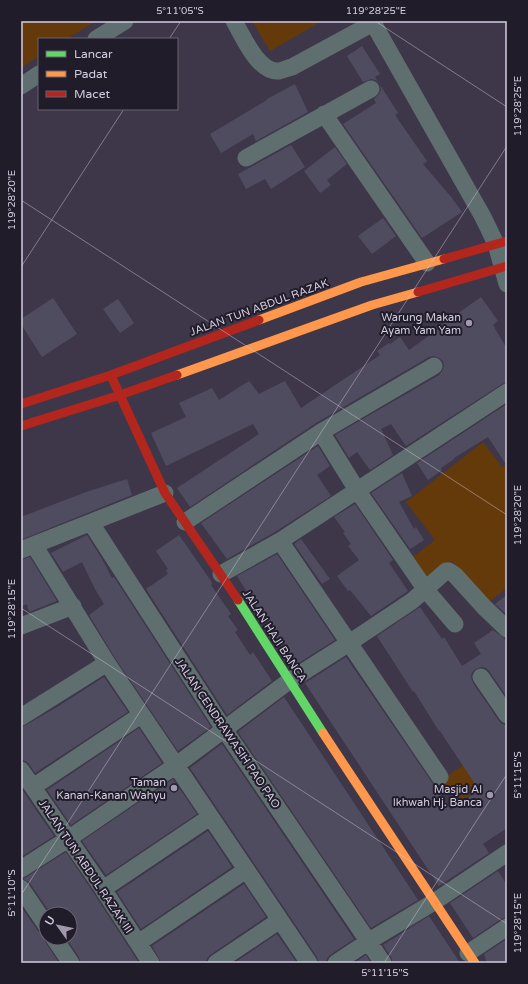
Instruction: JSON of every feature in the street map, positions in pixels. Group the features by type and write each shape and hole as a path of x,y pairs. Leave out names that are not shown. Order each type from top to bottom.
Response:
{"main road":[{"name":"JALAN TUN ABDUL RAZAK","path":"21,404 111,375 361,282 501,243"},
{"path":"21,426 120,394 372,305 504,267"},
{"name":"JALAN HAJI BANCA","path":"111,375 165,493 221,574 289,681 471,958"}],"street":[{"path":"98,38 125,21"},
{"path":"234,21 257,60 270,70 279,71 292,67 372,22 483,217 501,243 507,284"},
{"path":"21,86 38,75"},
{"path":"246,158 371,89"},
{"path":"324,114 426,263"},
{"path":"185,522 321,432 434,366"},
{"path":"221,574 280,541 507,392"},
{"path":"321,432 357,490 426,590 455,624"},
{"path":"165,493 28,547 73,606 107,663 141,715 309,963"},
{"name":"JALAN CENDRAWASIH PAO PAO","path":"91,523 224,729 383,963"},
{"path":"280,541 440,777"},
{"path":"21,869 176,766 289,681 412,601 444,573 449,571 455,575 484,607 507,629"},
{"path":"21,626 73,606"},
{"path":"21,717 107,663"},
{"path":"481,677 506,712"},
{"path":"33,787 141,715"},
{"name":"JALAN TUN ABDUL RAZAK III","path":"21,770 103,889 151,963"},
{"path":"103,889 210,817"},
{"path":"336,963 505,860"},
{"path":"138,943 246,870"},
{"path":"21,888 38,914"},
{"path":"216,963 280,920"},
{"path":"471,958 507,927"},
{"path":"59,946 71,963"}],"shaded area":[{"path":"21,21 96,21 69,38 38,38 38,57 21,68"},
{"path":"252,21 322,21 270,51"},
{"path":"483,442 502,467 507,464 507,588 485,605 452,561 424,582 408,561 435,540 406,502"},
{"path":"464,765 480,788 459,803 442,779"}],"building":[{"path":"362,46 380,74 375,77 398,113 395,115 427,161 423,164 462,212 422,238 343,124 376,103 374,99 381,90 380,85 376,80 371,79 363,82 347,56"},
{"path":"295,84 308,112 256,141 253,134 221,153 210,134 267,99"},
{"path":"291,145 305,167 271,189 265,179 246,189 238,174"},
{"path":"335,147 347,164 327,180 331,185 320,193 304,171"},
{"path":"383,218 396,236 372,254 358,236"},
{"path":"481,297 498,321 493,325 507,349 507,382 406,446 391,424 381,429 393,455 370,470 357,452 349,458 335,435 439,375 444,366 443,361 439,358 434,356 429,357 316,423 190,507 177,488 259,434 253,424 166,466 151,433 186,417 179,403 212,388 219,400 249,381 259,394 285,381 301,408 380,355 377,351 389,343 390,344 400,337 409,350"},
{"path":"53,298 77,334 42,357 21,324 21,319"},
{"path":"118,299 134,323 120,333 103,309"},
{"path":"507,404 507,466 488,437 454,458 441,468 442,470 428,480 417,463"},
{"path":"318,446 330,466 317,475 331,496 275,532 227,559 201,523"},
{"path":"402,473 412,496 399,502 414,529 416,527 424,540 410,549 371,493"},
{"path":"127,479 132,495 23,539 21,533 21,517 86,492"},
{"path":"355,504 393,560 389,563 408,591 371,616 350,590 348,591 337,576 359,560 348,546 351,544 343,533 345,532 334,517"},
{"path":"87,535 112,578 114,577 211,727 178,751 115,658 89,615 104,604 82,562 63,572 51,553"},
{"path":"179,535 211,581 211,585 231,614 228,616 238,630 235,632 250,655 253,652 272,681 227,715 146,589 168,574 166,570 168,569 156,551"},
{"path":"301,539 330,579 322,584 294,544"},
{"path":"277,554 335,640 294,666 237,576"},
{"path":"30,557 57,601 29,612 27,604 21,606 21,560"},
{"path":"507,595 507,615 495,604"},
{"path":"420,607 442,639 444,637 462,666 481,654 474,643 493,630 504,638 507,643 507,697 486,668 481,667 476,669 472,672 471,677 473,683 499,721 502,724 507,725 507,828 483,844 489,853 439,886 305,683 346,657 451,810 479,790 377,636"},
{"path":"104,677 128,712 35,773 26,761 21,760 21,727 57,707"},
{"path":"284,697 418,900 371,928 238,732"},
{"path":"139,728 162,763 71,825 47,790"},
{"path":"222,744 354,939 330,955 327,958 326,963 319,963 317,957 190,768"},
{"path":"173,779 197,814 106,875 82,841"},
{"path":"21,788 54,836 21,857"},
{"path":"208,831 232,867 141,929 117,892"},
{"path":"66,852 139,963 81,963 71,946 78,946 78,906 46,906 29,882 23,879"},
{"path":"498,871 507,885 507,917 501,919 473,938 450,903"},
{"path":"244,884 266,917 210,955 207,958 206,963 161,963 152,946"},
{"path":"22,908 38,931 38,946 48,946 59,963 21,963"},
{"path":"429,916 460,963 393,963 383,945"},
{"path":"277,934 297,963 234,963"},
{"path":"507,939 507,963 487,963 484,954"},
{"path":"366,955 371,963 354,963"}],"traffic: fast":[{"path":"238,600 323,733"}],"traffic: slow":[{"path":"259,320 361,282 444,259"},
{"path":"177,375 372,305 418,292"},
{"path":"323,733 475,963"}],"traffic: jam":[{"path":"444,259 507,241"},
{"path":"418,292 507,266"},
{"path":"21,404 111,375 259,320"},
{"path":"21,426 117,396 177,375"},
{"path":"112,378 165,493 238,600"}],"place":[{"name":"Warung Makan Ayam Yam Yam","path":"469,323"},
{"name":"Taman Kanan-Kanan Wahyu","path":"174,788"},
{"name":"Masjid Al Ikhwah Hj. Banca","path":"490,795"}]}
